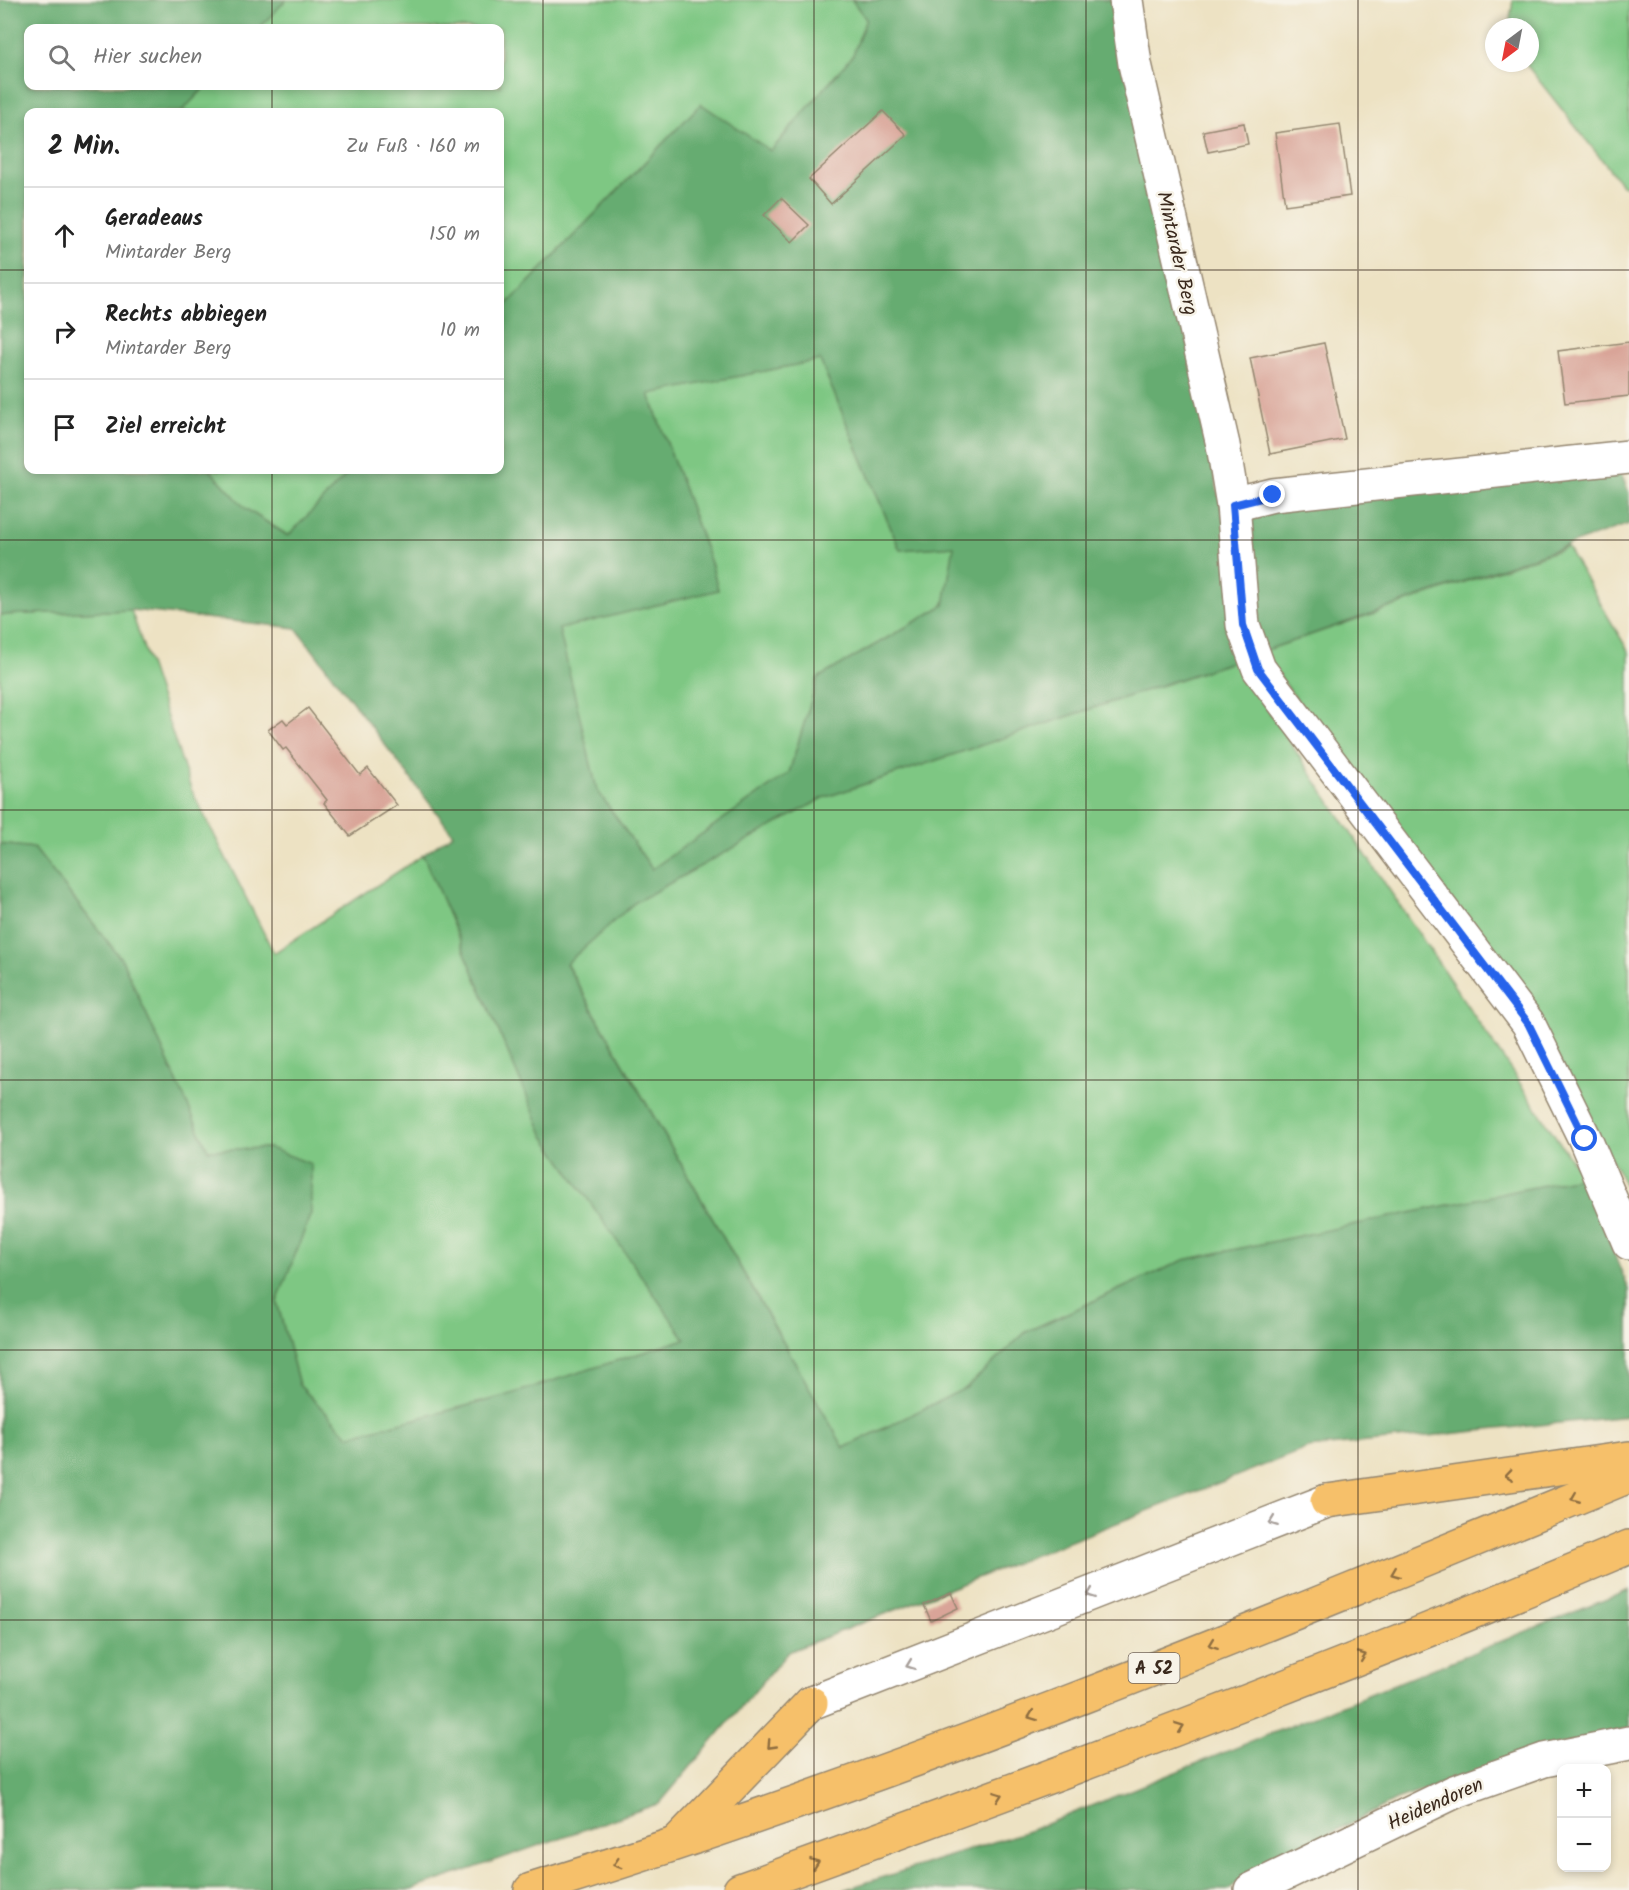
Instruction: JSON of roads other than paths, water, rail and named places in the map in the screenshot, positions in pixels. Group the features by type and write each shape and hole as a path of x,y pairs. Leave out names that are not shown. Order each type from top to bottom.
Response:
{"highway":[{"path":"1327,1501 1629,1458"},
{"name":"A 52","path":"531,1890 673,1846 1038,1713 1355,1589 1629,1476"},
{"path":"740,1890 1049,1778 1511,1597 1629,1547"},
{"path":"673,1846 812,1703"}],"street":[{"name":"Mintarder Berg","path":"1126,0 1136,64 1154,150 1223,445 1233,505 1243,625 1258,669 1528,1023 1585,1139 1629,1243"},
{"path":"1233,505 1273,495 1629,457"},
{"path":"812,1703 1327,1501"},
{"name":"Heidendoren","path":"1251,1890 1454,1792 1544,1760 1629,1743"}]}
